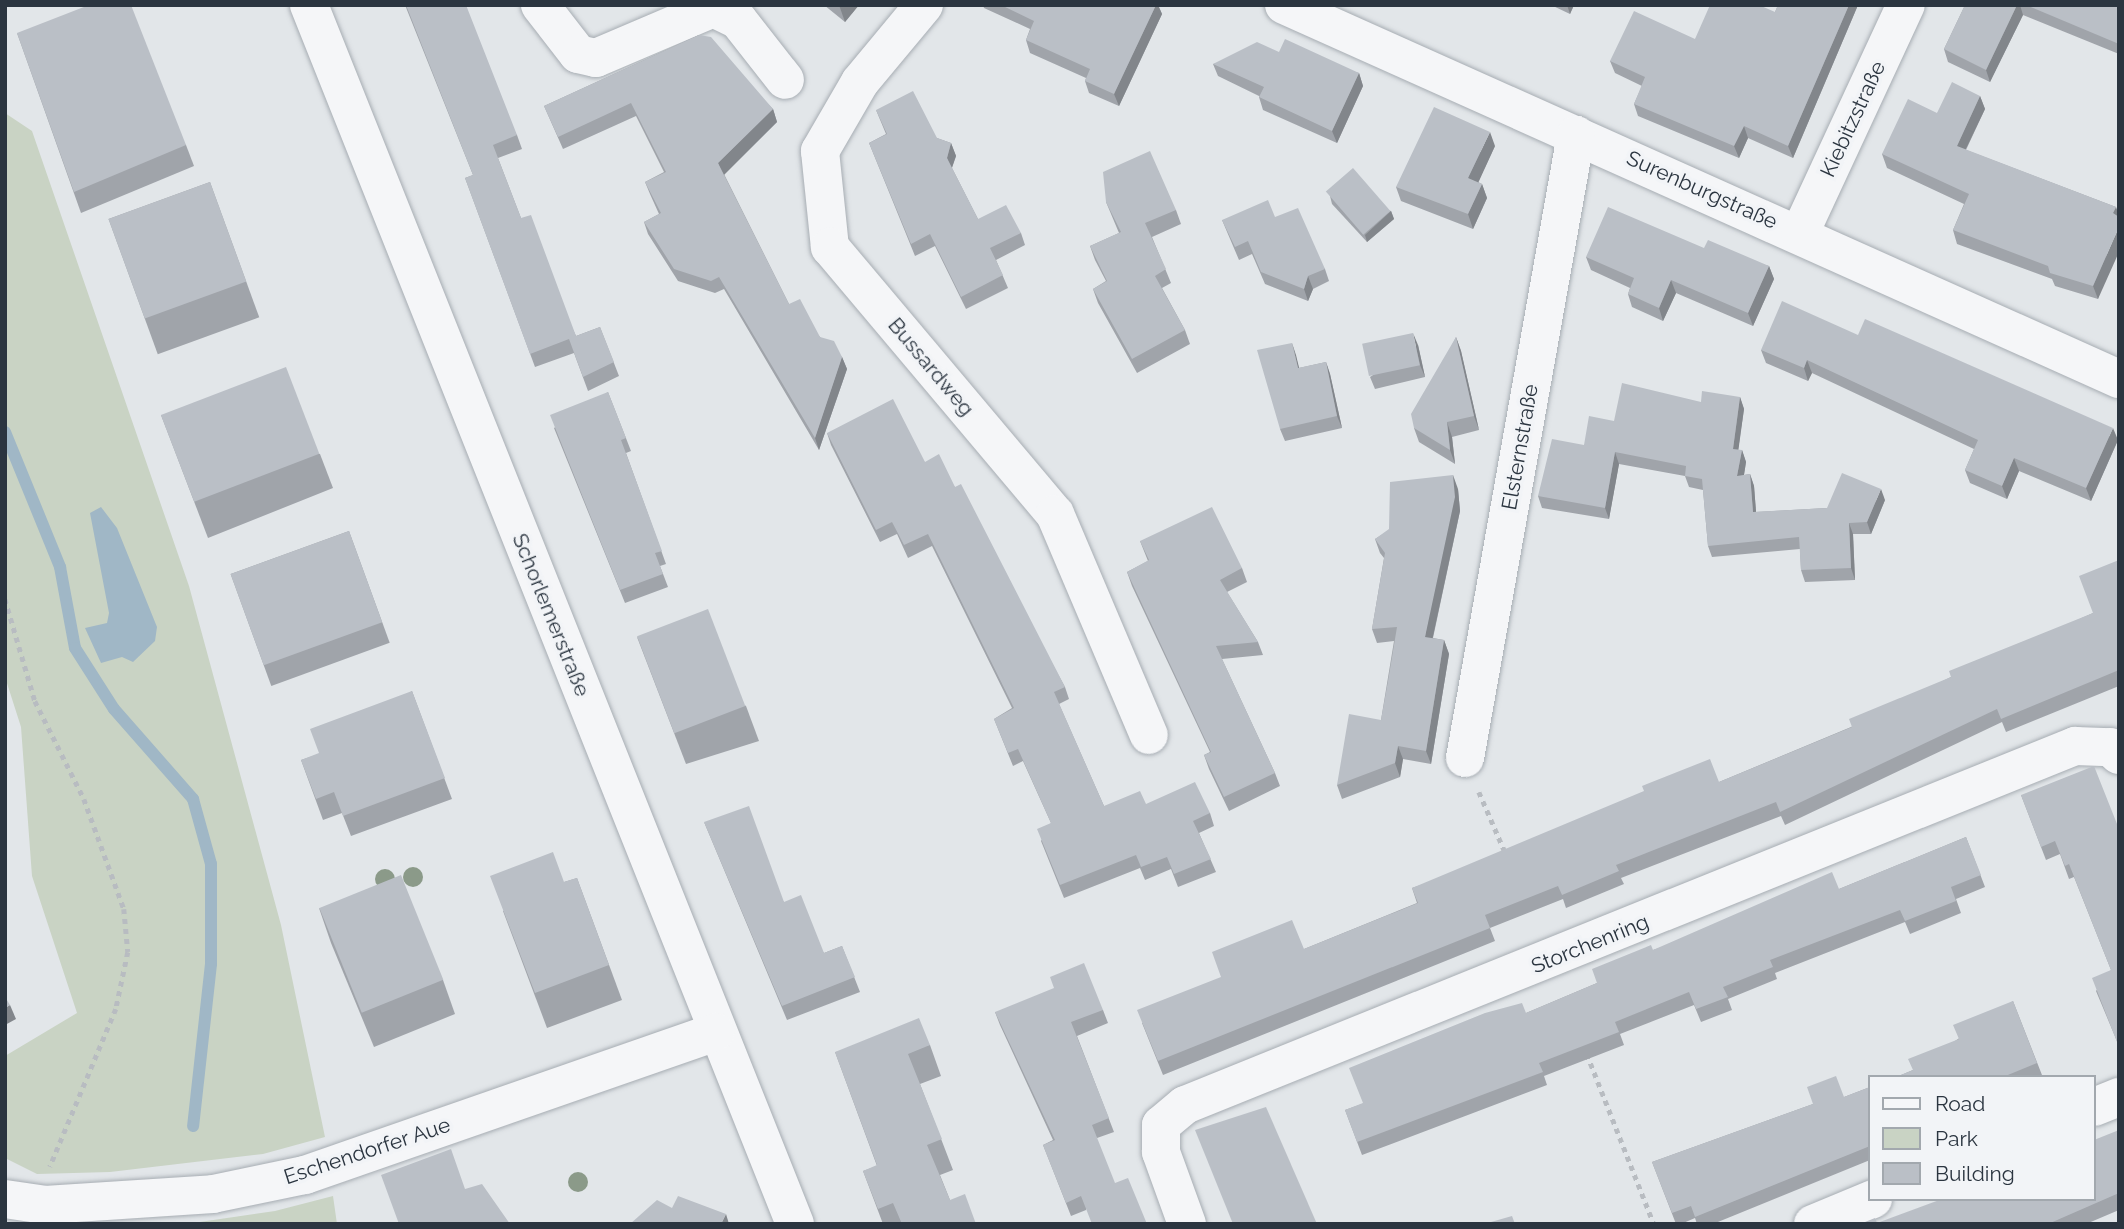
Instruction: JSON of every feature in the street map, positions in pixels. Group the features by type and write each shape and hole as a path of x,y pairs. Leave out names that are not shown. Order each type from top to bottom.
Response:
{"street":[{"name":"Schorlemerstraße","path":"309,5 716,1032 795,1224"},
{"path":"540,5 578,54 596,58 713,9 738,20 785,80"},
{"name":"Bussardweg","path":"924,5 860,82 820,151 830,247 1055,514 1149,735"},
{"name":"Surenburgstraße","path":"1284,5 1800,233 2119,379"},
{"name":"Kiebitzstraße","path":"1800,233 1906,5"},
{"name":"Elsternstraße","path":"1465,758 1576,135"},
{"name":"Storchenring","path":"1188,1224 1161,1152 1161,1125 1185,1105 2075,746 2110,747 2119,755"},
{"name":"Eschendorfer Aue","path":"5,1199 45,1205 213,1194 305,1175 716,1032"},
{"path":"2096,1106 2119,1097"},
{"path":"1813,1224 1868,1201"}],"path":[{"path":"5,599 35,701 84,799 124,909 128,952 116,1009 61,1128 45,1205"}],"green space":[{"path":"5,113 32,131 189,586 281,925 325,1137 263,1154 110,1172 37,1174 5,1158 5,1056 77,1013 32,876 21,727 5,677"},
{"path":"333,1196 337,1224 186,1224 275,1211"}],"water":[{"path":"101,507 117,528 157,627 155,641 133,662 122,657 101,663 85,628 107,623 109,613 90,513"}],"building":[{"path":"89,5 131,5 186,145 74,192 17,33"},
{"path":"406,5 466,5 517,135 493,145 521,218 531,215 576,336 600,327 614,362 583,377 569,339 530,354 465,178 473,175"},
{"path":"1001,5 1156,5 1114,94 1085,81 1090,69 1026,40 1034,21"},
{"path":"1710,5 1759,5 1775,12 1778,5 1849,5 1788,146 1744,126 1734,146 1634,104 1645,77 1610,61 1634,11 1695,39"},
{"path":"1965,5 2017,5 1986,70 1944,49"},
{"path":"2026,5 2119,5 2119,44"},
{"path":"699,35 711,37 773,109 718,163 789,304 800,299 820,337 834,341 842,357 815,438 719,277 711,281 674,269 644,222 661,213 645,182 666,172 631,103 558,137 544,106"},
{"path":"1285,39 1359,73 1332,131 1259,97 1264,87 1213,64 1257,42 1279,52"},
{"path":"1952,82 1980,96 1957,146 2116,207 2113,213 2119,217 2119,227 2093,286 2050,273 2048,266 1953,230 1969,194 1882,154 1908,99 1937,113"},
{"path":"913,91 937,138 951,143 947,158 978,219 1006,205 1021,233 990,248 1003,275 961,297 930,234 911,244 869,143 887,134 876,110"},
{"path":"1434,107 1490,132 1468,178 1482,184 1468,214 1396,187"},
{"path":"1150,151 1176,210 1145,223 1166,269 1155,276 1185,330 1132,359 1093,289 1107,281 1090,246 1121,232 1106,202 1103,172"},
{"path":"1353,168 1390,211 1363,235 1326,192"},
{"path":"210,182 246,282 145,319 109,219"},
{"path":"1268,200 1275,217 1298,208 1325,269 1308,276 1304,289 1261,272 1248,241 1235,247 1222,220"},
{"path":"1608,207 1704,248 1708,240 1769,266 1748,313 1671,280 1659,308 1628,294 1634,278 1586,257"},
{"path":"1782,301 1858,335 1865,319 2113,428 2086,488 2014,458 2002,486 1965,470 1978,440 1807,360 1804,368 1761,350"},
{"path":"1413,333 1420,365 1369,376 1362,344"},
{"path":"1456,337 1474,416 1447,422 1450,450 1414,428 1411,414"},
{"path":"1292,343 1298,368 1326,362 1337,416 1280,429 1257,350"},
{"path":"286,367 319,454 194,502 161,415"},
{"path":"1622,383 1701,402 1702,391 1740,397 1733,449 1742,450 1737,476 1750,474 1753,512 1827,508 1842,473 1881,489 1867,522 1849,523 1851,568 1801,570 1799,537 1708,546 1702,479 1685,476 1686,466 1615,452 1605,508 1538,496 1552,439 1584,445 1589,416 1614,421"},
{"path":"608,392 626,438 621,440 662,551 655,553 663,574 620,590 550,415"},
{"path":"893,399 925,462 939,454 955,487 961,484 1065,687 1054,692 1104,806 1140,791 1146,804 1195,782 1210,813 1193,821 1211,859 1174,874 1167,857 1141,867 1136,855 1060,885 1037,829 1051,823 1018,749 1008,753 994,719 1014,708 928,534 904,545 892,522 876,530 827,433"},
{"path":"1453,475 1455,497 1425,637 1444,640 1426,751 1398,746 1395,763 1337,785 1349,714 1381,720 1388,681 1397,627 1372,629 1385,553 1375,539 1389,529 1390,482"},
{"path":"1212,507 1242,568 1220,580 1258,642 1216,646 1275,773 1224,797 1204,755 1211,752 1127,572 1149,560 1140,541"},
{"path":"349,531 382,622 264,665 231,574"},
{"path":"2119,560 2119,670 2001,719 1997,709 1780,812 1776,802 1616,865 1619,871 1562,895 1558,886 1485,915 1490,928 1158,1061 1137,1010 1221,977 1212,952 1292,920 1304,949 1418,903 1412,888 1644,791 1642,786 1710,759 1719,782 1852,727 1849,719 1951,677 1949,671 2093,613 2079,576"},
{"path":"708,609 745,706 674,733 637,636"},
{"path":"412,691 445,778 343,816 334,792 316,799 301,760 319,753 310,729"},
{"path":"2094,766 2119,829 2117,1042 2092,978 2111,970 2069,864 2065,866 2055,841 2041,847 2021,795"},
{"path":"749,806 784,902 801,895 824,953 842,946 855,977 782,1006 704,822"},
{"path":"1966,837 1981,875 1951,887 1956,901 1905,921 1900,910 1770,960 1773,967 1723,987 1728,997 1696,1009 1689,992 1615,1022 1619,1032 1539,1063 1543,1072 1357,1142 1345,1110 1363,1103 1349,1068 1485,1013 1522,1003 1526,1013 1597,983 1592,969 1651,945 1653,950 1832,872 1839,889"},
{"path":"553,852 564,882 577,878 609,965 535,993 490,876"},
{"path":"401,875 443,980 362,1013 319,908"},
{"path":"1084,963 1103,1010 1071,1022 1109,1118 1092,1125 1115,1183 1128,1178 1147,1224 1092,1224 1081,1196 1066,1203 1043,1145 1055,1140 995,1012 1054,988 1050,977"},
{"path":"2013,1001 2037,1063 2008,1075 1901,1075 1913,1070 1908,1059 1959,1039 1953,1025"},
{"path":"919,1018 930,1045 908,1054 942,1139 927,1145 950,1200 965,1194 976,1224 902,1224 893,1203 878,1209 863,1171 877,1165 835,1052"},
{"path":"1836,1076 1844,1097 1868,1088 1868,1147 1695,1217 1691,1206 1672,1213 1652,1162 1813,1104 1807,1087"},
{"path":"1266,1107 1317,1224 1233,1224 1195,1130"},
{"path":"2119,1130 2119,1193 2048,1224 1860,1224 1875,1218 1877,1223 1937,1201 2096,1201 2096,1139"},
{"path":"451,1149 465,1189 482,1184 510,1224 399,1224 381,1175"},
{"path":"678,1196 726,1214 721,1224 630,1224 657,1200 672,1208"},
{"path":"1512,1216 1515,1224 1484,1224"}],"waterway":[{"path":"5,432 60,567 75,648 114,709 193,799 211,864 211,964 193,1126"}]}
